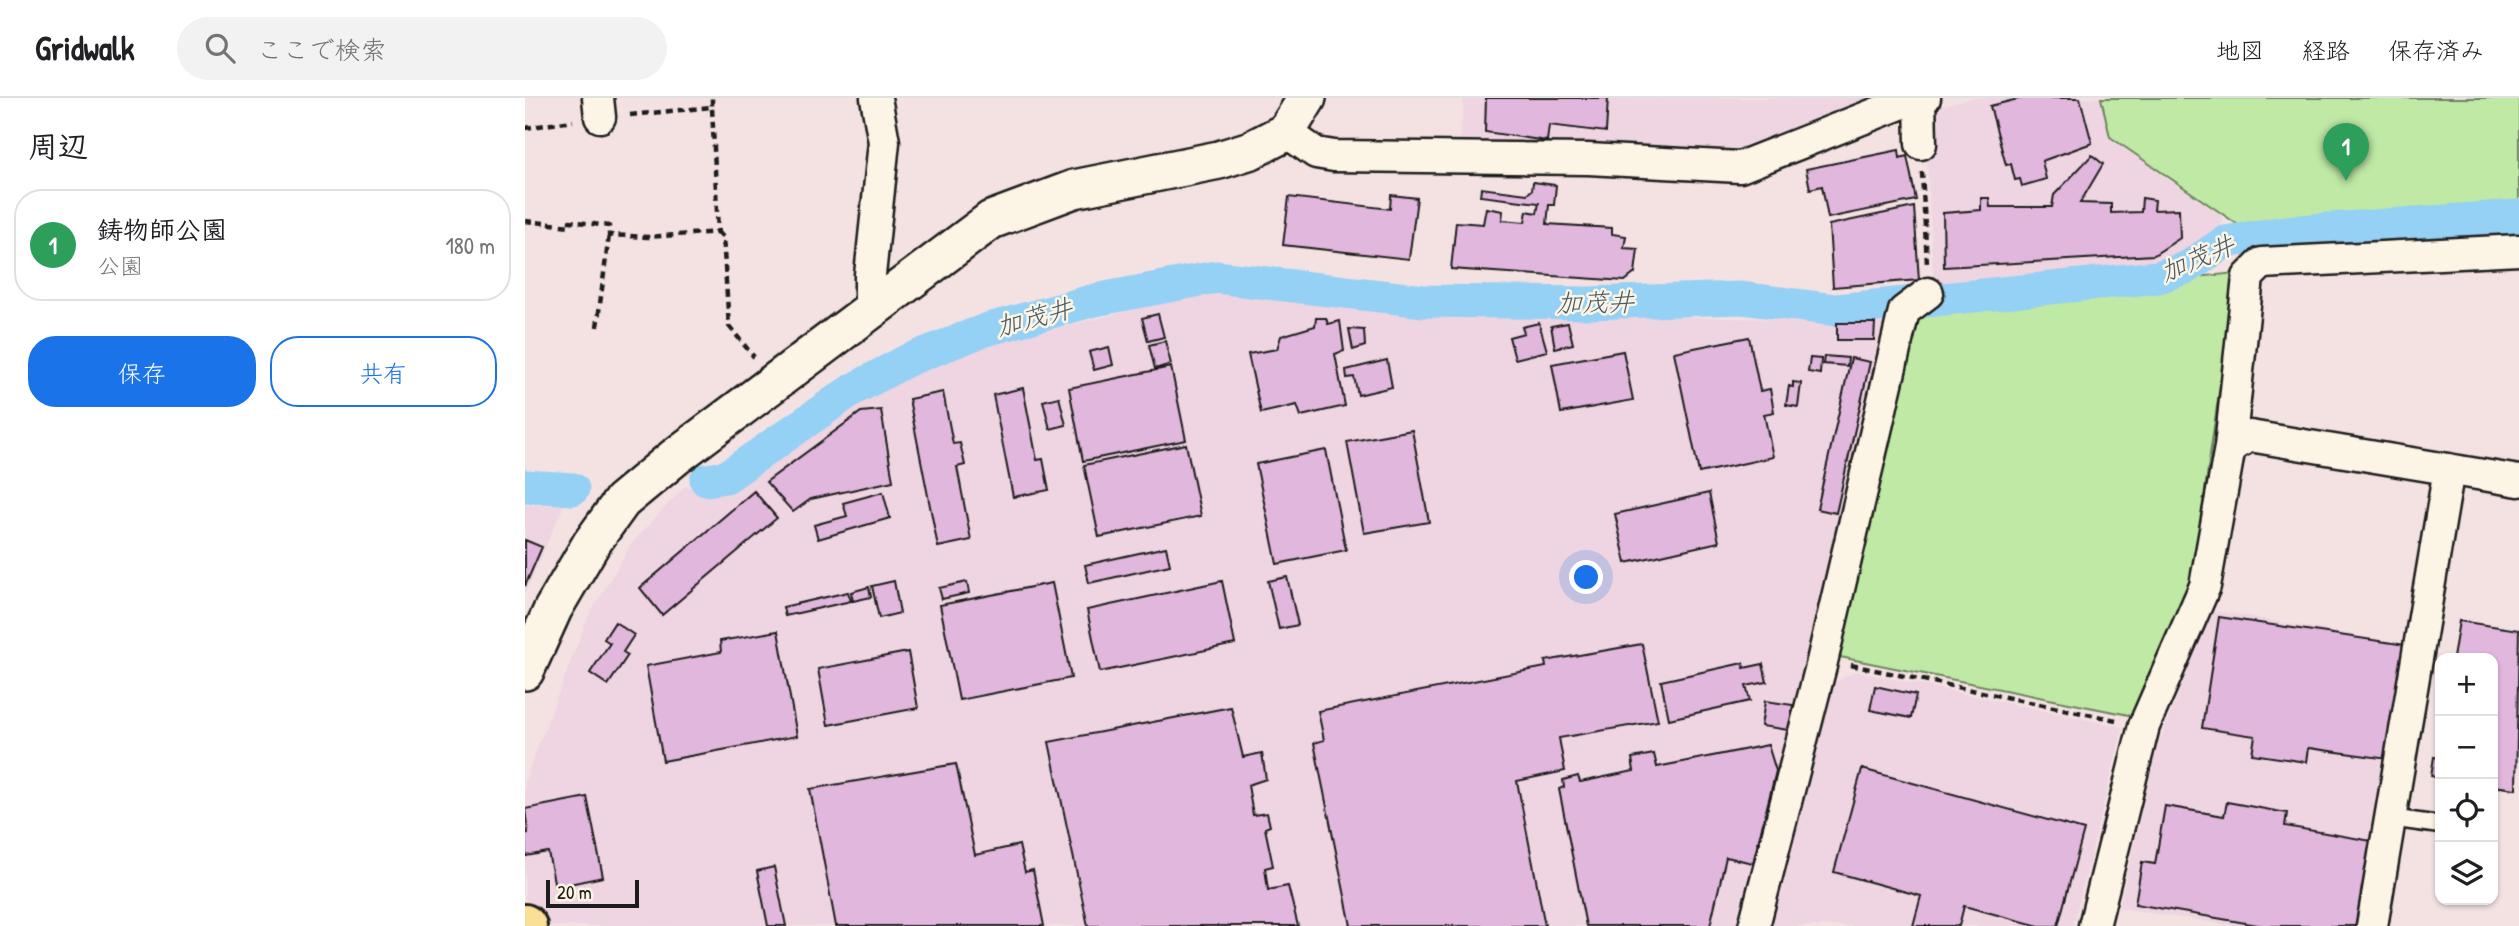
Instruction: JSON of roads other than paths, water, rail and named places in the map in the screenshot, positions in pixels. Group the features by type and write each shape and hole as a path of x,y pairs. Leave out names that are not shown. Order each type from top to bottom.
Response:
{"street":[{"path":"870,310 870,275 884,142 876,98"},
{"path":"525,671 553,609 591,544 621,501 991,220 1022,206 1075,189 1219,160 1251,150 1286,132 1307,98"},
{"path":"1286,132 1316,153 1334,156 1588,159 1740,167 1900,104 1922,98 1921,144"},
{"path":"2094,926 2144,726 2205,586 2230,447 2248,277 2262,263 2519,250"},
{"path":"1754,926 1823,659 1905,312 1928,293"},
{"path":"2230,447 2250,436 2519,481"},
{"path":"2372,926 2449,469"}],"lane":[{"path":"2390,818 2435,824"}],"waterway":[{"name":"加茂井","path":"706,480 726,477 852,390 908,360 985,330 1095,300 1216,277 1424,301 1588,303 1741,298 1836,310 2158,277 2188,267 2225,242 2285,232 2519,216"},
{"name":"加茂井","path":"525,486 573,489"}],"place":[{"name":"鋳物師公園","path":"2346,181"}]}
